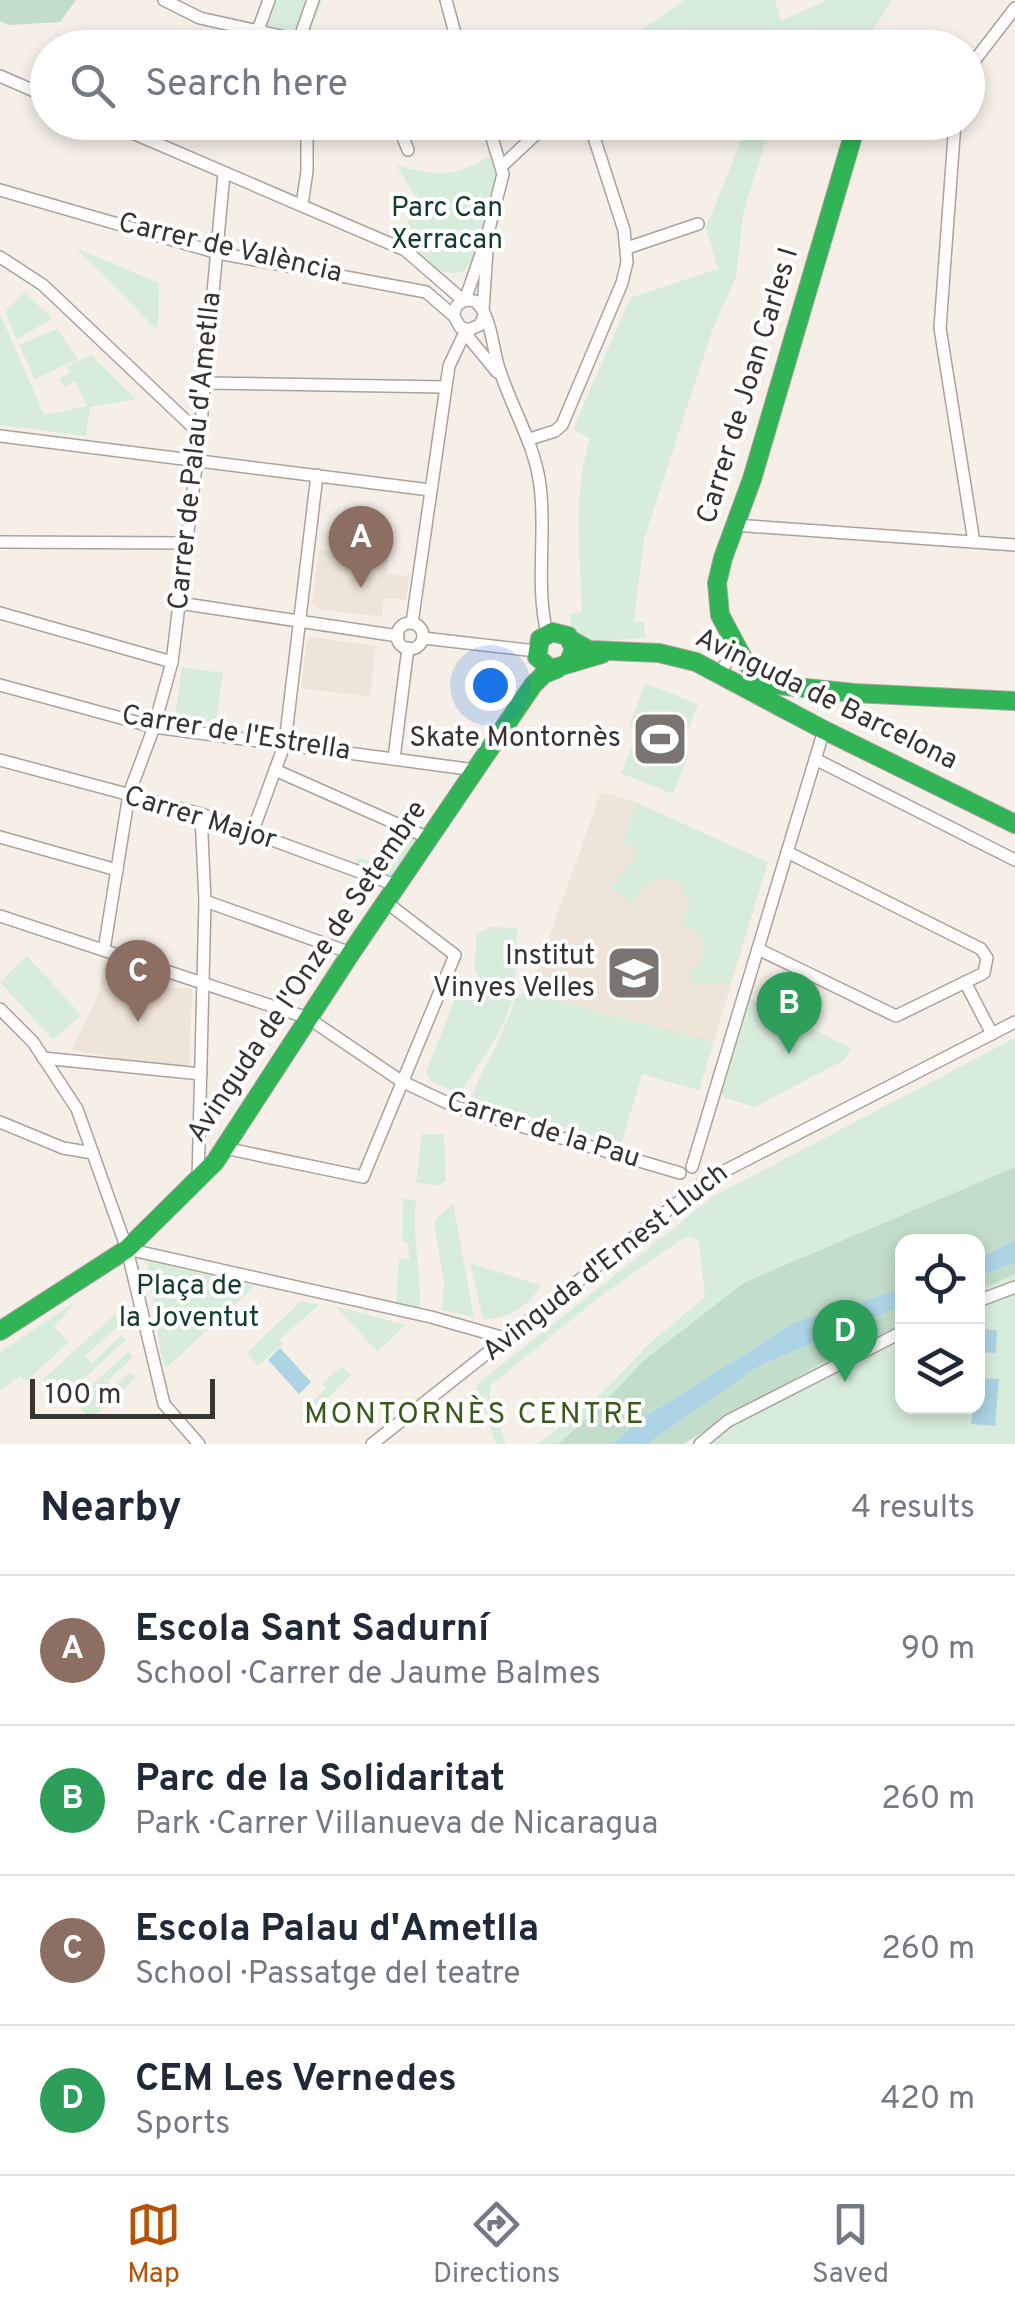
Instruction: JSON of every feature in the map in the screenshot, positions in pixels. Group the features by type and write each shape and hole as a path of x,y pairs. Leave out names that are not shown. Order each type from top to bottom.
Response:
{"street":[{"path":"164,0 200,18 258,30 269,0"},
{"path":"303,30 314,0"},
{"path":"446,0 454,30"},
{"path":"985,47 1015,8"},
{"path":"0,76 30,89"},
{"path":"148,140 405,250 465,300 475,301 484,312 502,380"},
{"path":"302,206 308,140"},
{"path":"404,140 408,150"},
{"path":"493,140 504,174 465,300 456,307 454,316 502,380 530,438 541,492 543,611 547,633"},
{"path":"502,164 529,140"},
{"path":"530,438 562,425 622,283 627,248 595,140"},
{"name":"Carrer de Joan Carles I","path":"746,661 716,600 723,558 762,444 852,140"},
{"path":"954,140 940,328 974,542"},
{"name":"Carrer de Palau d'Ametlla","path":"104,950 130,794 172,662 200,434 224,174"},
{"name":"Carrer de València","path":"0,190 218,252 426,292 454,316"},
{"path":"627,248 698,224"},
{"path":"412,624 449,366 467,330 480,325 484,312 487,237"},
{"path":"0,257 42,285 200,434"},
{"path":"436,276 460,280 474,272"},
{"path":"449,366 462,354 485,356"},
{"path":"205,382 446,387"},
{"path":"0,436 430,490"},
{"path":"252,832 285,742 317,476"},
{"path":"734,525 1015,545"},
{"path":"0,542 186,543"},
{"path":"180,604 398,636"},
{"path":"0,613 172,662"},
{"path":"412,624 422,630 423,638 418,646 408,648 398,636 402,626 412,624"},
{"path":"533,685 540,639 547,633 562,632 589,650 608,653"},
{"path":"423,638 538,656 547,668 562,666 574,653 571,640"},
{"path":"394,758 408,648"},
{"name":"Avinguda de Barcelona","path":"608,653 641,652 684,658 1015,824"},
{"path":"533,685 544,674 562,666 608,653"},
{"path":"718,674 746,661"},
{"path":"740,686 746,661"},
{"path":"746,661 768,684 780,687 1015,701"},
{"name":"Carrer de l'Estrella","path":"0,684 154,727 474,770"},
{"name":"Avinguda de l'Onze de Setembre","path":"0,1331 128,1249 198,1180 224,1148 533,685"},
{"path":"687,1194 678,1180 686,1170 758,949 824,730"},
{"path":"815,759 1015,860"},
{"name":"Carrer Major","path":"0,760 201,814 398,886"},
{"path":"275,770 431,840"},
{"path":"198,1180 205,901 201,814"},
{"path":"0,837 117,870"},
{"path":"758,949 896,1016 984,973 987,958 981,950 787,852"},
{"path":"205,901 351,953"},
{"path":"224,1148 363,1177 455,956 386,902"},
{"name":"Carrer de la Pau","path":"0,916 308,1018 401,1080 456,1108 686,1170"},
{"path":"965,982 992,1034"},
{"path":"0,1008 33,1042 77,1109 128,1249 164,1404 195,1443"},
{"name":"Avinguda d'Ernest Lluch","path":"372,1444 706,1181 1015,1022"},
{"path":"44,1058 201,1074"},
{"path":"0,1122 63,1148 93,1153"},
{"path":"686,1170 706,1181"},
{"path":"128,1249 431,1317 508,1339"},
{"path":"985,1299 1015,1288"},
{"path":"0,1311 18,1319"},
{"path":"700,1444 728,1421 895,1336"}],"shaded area":[{"path":"319,550 389,558 387,574 409,577 406,600 384,598 382,617 317,609 312,603"},
{"path":"312,637 376,646 370,697 301,688 307,640"},
{"name":"Institut Vinyes Velles","path":"601,792 635,802 633,808 768,862 699,1090 642,1074 621,1144 489,1105"},
{"path":"105,961 159,980 159,986 192,989 189,1071 72,1050 99,993"}],"green space":[{"path":"0,0 76,0 60,22 8,25 0,21"},
{"path":"262,0 322,0 311,30 283,30 253,23"},
{"path":"684,0 775,0 781,20 828,0 893,0 873,30 641,30"},
{"path":"741,140 766,140 743,214 736,277 712,331 644,539 634,622 644,622 645,638 591,642 571,629 570,614 582,612 579,503 590,439 573,429 630,298 718,269 706,228"},
{"name":"Parc Can Xerracan","path":"498,152 503,165 492,208 466,268 457,273 442,271 400,244 417,199 396,165 449,173"},
{"path":"76,248 159,283 158,331"},
{"path":"24,292 52,318 17,340 5,312"},
{"path":"0,314 44,415 87,406 75,381 64,387 59,378 70,373 67,366 91,355 136,399 90,407 86,436 0,425"},
{"path":"57,329 78,359 35,379 19,345"},
{"path":"182,667 223,673 216,723 175,717"},
{"name":"Skate Montornès","path":"645,683 698,704 682,747 690,751 673,794 621,773 638,731 629,727"},
{"path":"635,802 768,862 730,984 693,983 689,973 701,961 703,946 701,938 683,924 689,902 681,885 666,879 653,882 633,904 611,888 638,850 622,843"},
{"path":"398,828 426,841 396,882 354,866 357,857 384,865"},
{"path":"490,927 518,928 514,990 499,1031 460,1094 431,1081 426,1072 455,999 470,1000 480,983 474,966 477,934"},
{"path":"27,956 81,1015 53,1040 0,982"},
{"path":"526,992 713,1042 699,1090 642,1074 621,1144 470,1099 516,996"},
{"path":"747,997 851,1048 844,1060 755,1107 724,1098 719,1089"},
{"path":"1015,1038 1015,1167 745,1282 558,1444 537,1444 595,1400 650,1343 705,1297 699,1242 692,1237 683,1238 597,1299 491,1385 489,1398 506,1444 496,1444 476,1385 714,1196"},
{"path":"422,1134 444,1134 446,1180 439,1185 416,1183"},
{"path":"1015,1167 1015,1240 985,1255 985,1234 895,1234 895,1291 797,1321 643,1418 612,1444 558,1444 643,1361 745,1282"},
{"path":"403,1198 416,1201 420,1308 396,1305 399,1258 410,1259 407,1243 402,1241"},
{"path":"453,1203 474,1317 442,1310 444,1283 434,1221"},
{"name":"Plaça de la Joventut","path":"147,1261 255,1286 166,1368"},
{"path":"470,1263 540,1285 531,1299 516,1310 483,1319"},
{"path":"1015,1263 1015,1274 985,1288 985,1274"},
{"path":"1015,1274 1015,1444 707,1444 730,1415 830,1358 895,1328 895,1414 985,1414 985,1288"},
{"path":"78,1300 54,1327 69,1342 27,1381 20,1376 0,1391 0,1352"},
{"path":"301,1301 319,1305 279,1340 283,1344 258,1366 247,1353"},
{"path":"335,1306 405,1325 378,1352"},
{"path":"895,1309 895,1328 830,1358 683,1444 647,1444 761,1365"},
{"path":"115,1314 123,1322 85,1356 92,1363 121,1335 126,1340 58,1402 41,1381"},
{"path":"128,1352 133,1357 107,1381 113,1387 130,1372 136,1378 91,1419 74,1401"},
{"path":"342,1366 351,1375 306,1419 299,1414 326,1389 322,1384"}],"water":[{"path":"1015,1240 1015,1263 985,1274 985,1255"},
{"path":"895,1291 895,1309 761,1365 647,1444 612,1444 643,1418 797,1321"},
{"path":"985,1329 997,1330 996,1353 985,1352"},
{"path":"280,1348 311,1382 299,1394 268,1360"},
{"path":"985,1378 999,1379 995,1426 971,1424 972,1414 985,1414"}],"traffic: fast":[{"path":"852,140 752,479 723,558 717,583 720,615 745,662 767,684 854,693 1015,701"},
{"path":"568,664 574,649 568,636 552,632 540,639 537,657 551,669 602,654"},
{"path":"571,640 589,650 659,653 696,662 1015,824"},
{"path":"0,1331 127,1249 215,1162 533,685 544,674 557,669"}],"place":[{"name":"Escola Sant Sadurní","path":"361,588"},
{"name":"Skate Montornès","path":"660,739"},
{"name":"Institut Vinyes Velles","path":"634,973"},
{"name":"Escola Palau d'Ametlla","path":"138,1022"},
{"name":"Parc de la Solidaritat","path":"789,1054"},
{"name":"CEM Les Vernedes","path":"845,1382"}],"district":[{"name":"MONTORNÈS CENTRE","path":"475,1415"}]}
